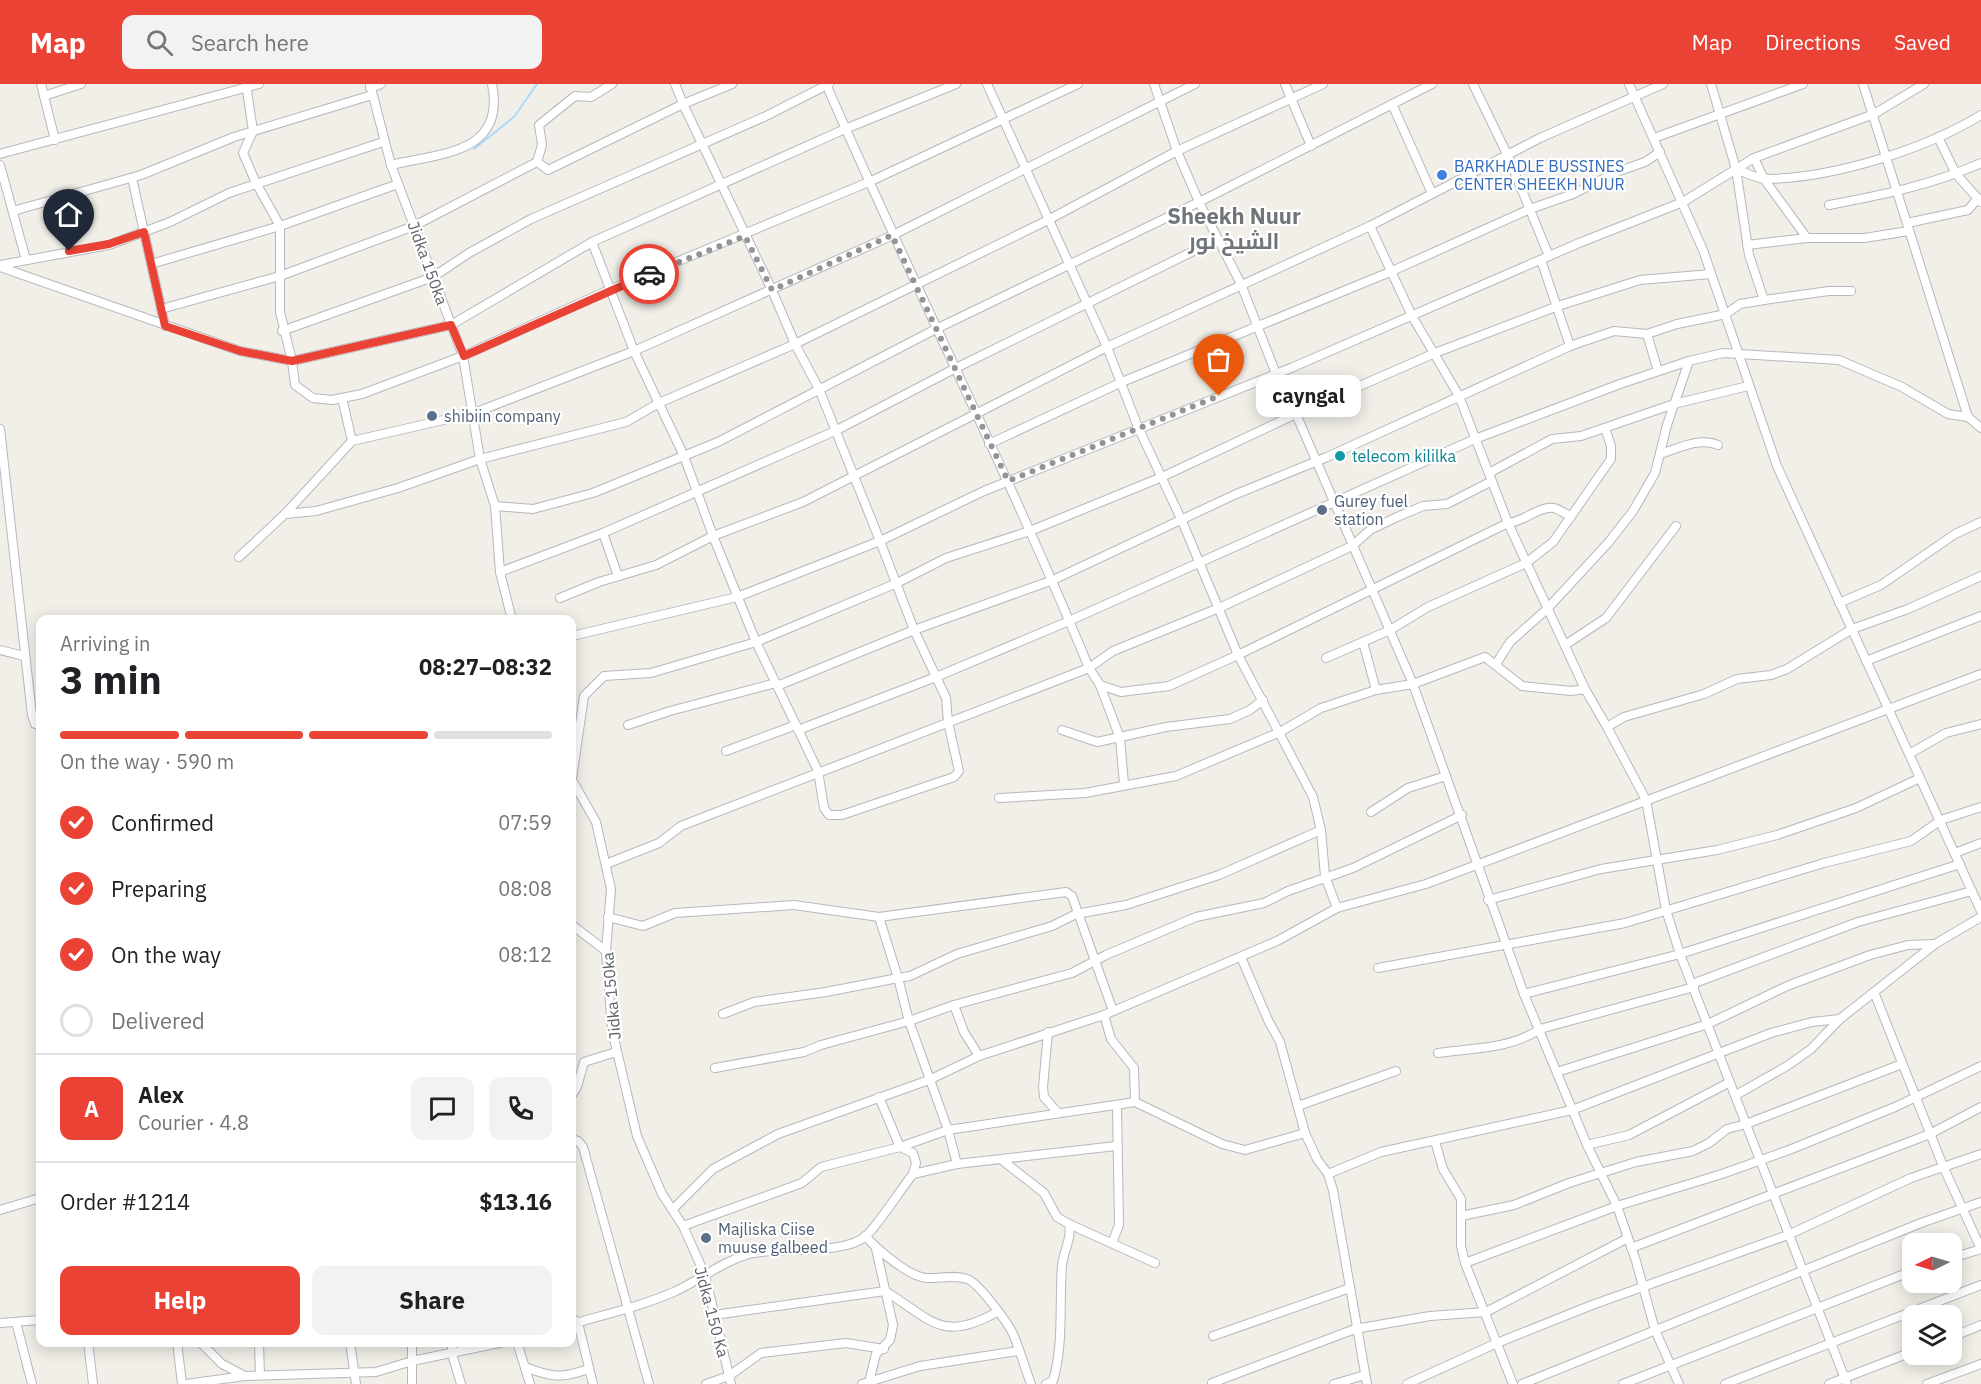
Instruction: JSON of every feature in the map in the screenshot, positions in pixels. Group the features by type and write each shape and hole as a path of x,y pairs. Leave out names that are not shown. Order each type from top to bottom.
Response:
{"street":[{"path":"40,84 55,140"},
{"path":"44,96 81,84"},
{"path":"0,154 259,84"},
{"path":"13,212 132,178 381,84"},
{"path":"391,165 454,152 482,137 491,125 496,103 492,84"},
{"path":"161,309 280,276 414,226 537,162 542,145 539,125 575,96 591,97 612,84"},
{"path":"592,242 634,351 684,456 736,597 818,771 825,808 829,815 834,816 954,777 959,771 948,722 946,698 914,630 880,541 852,478 819,389 795,344 675,84"},
{"path":"537,162 548,171 683,104 732,84"},
{"path":"282,331 433,277 469,253 531,219 702,145 827,84 892,235 1008,481 1053,580 1089,668 1100,685 1119,738 1124,784"},
{"path":"0,266 240,351 292,361 451,325 592,242 845,129 956,84"},
{"path":"987,84 1107,347 1138,427 1182,521 1238,655 1313,797 1321,830 1326,876 1337,908"},
{"path":"246,87 253,131 243,153 256,183 280,226 282,331 292,361 295,386 313,398 342,398 362,394 464,356 609,290 745,236 869,182 1078,84"},
{"path":"1154,84 1177,152 1199,202 1241,284 1276,374 1296,414 1413,684 1462,815 1479,864 1488,900 1572,1110 1617,1206 1644,1286 1655,1330 1679,1384"},
{"path":"239,557 285,514 351,441 474,413 634,351 892,235 1026,171 1158,101 1195,84"},
{"path":"1286,84 1311,146"},
{"path":"285,514 316,511 398,488 480,459 626,422 658,403 795,344 915,283 1048,220 1177,152 1323,84"},
{"path":"495,506 533,509 592,493 717,442 936,329 1199,202 1432,84"},
{"path":"1473,84 1507,154 1530,209 1570,346"},
{"path":"1629,84 1683,202 1711,274 1726,314 1736,354 1777,466 1981,910 1840,1019 1811,1049 1787,1066 1736,1095"},
{"path":"561,598 618,576 656,565 714,536 803,502 1107,347 1370,225 1431,191 1507,154 1663,84"},
{"path":"1711,84 1736,168 1747,245 1764,300"},
{"path":"1654,138 1803,84"},
{"path":"1863,84 1899,192 1968,417"},
{"path":"576,635 736,597 880,541 925,517 1008,481 1138,427 1276,374 1545,258 1683,202 1754,158 1874,114 1924,84"},
{"name":"Jidka 150ka","path":"371,89 383,142 391,165 464,356 480,459 495,506 500,572 511,615"},
{"path":"1392,104 1431,191"},
{"path":"1736,168 1764,179 1817,173 1887,156 1938,137 1981,115"},
{"path":"1747,245 1807,238 1864,238 1968,210 1980,200 1956,174 1938,137"},
{"path":"0,266 109,244 144,232 256,183 383,142"},
{"path":"989,444 1122,382 1390,272 1530,209 1573,194 1619,171 1645,162 1660,152"},
{"path":"1754,158 1764,179 1807,238"},
{"path":"1829,205 1899,192 1956,174 1981,163"},
{"path":"0,165 26,260"},
{"path":"132,178 165,326"},
{"path":"151,264 280,226 398,184"},
{"path":"1370,225 1412,316 1459,396 1508,523 1585,689 1646,800 1666,910 1680,954 1846,1381"},
{"path":"500,572 603,533 835,431 954,369 1218,239"},
{"path":"576,751 584,696 604,676 651,673 756,642 897,583 946,558 1030,531 1162,477 1296,414 1435,353 1558,306 1640,279 1711,274"},
{"path":"628,725 670,711 776,684 914,630 1053,580 1234,495 1316,461 1570,346 1614,331 1647,334 1677,324 1726,314 1740,304 1829,291 1851,291"},
{"path":"1647,334 1658,371"},
{"path":"726,752 936,677 1200,564 1334,504 1365,487 1475,439 1689,361 1723,353 1839,360 1902,387 1948,414 1968,417 1981,428"},
{"path":"1496,664 1510,642 1547,609 1608,543 1633,511 1655,473 1674,404 1689,361"},
{"path":"606,864 659,843 681,826 818,771 1089,668 1113,651 1219,608 1352,546 1370,530 1397,517 1423,506 1447,504 1552,439 1581,436 1674,404 1748,386"},
{"path":"342,398 351,441"},
{"path":"1326,658 1527,563 1553,542 1611,459 1611,446 1605,428"},
{"path":"0,429 24,656 32,715 36,724"},
{"path":"1660,454 1698,441 1718,445"},
{"path":"1100,685 1121,692 1169,686 1238,655 1508,523 1517,522 1542,510 1553,508 1571,517"},
{"path":"1839,603 1881,585 1955,534 1981,522"},
{"path":"1564,645 1606,618 1676,526"},
{"path":"603,533 618,576"},
{"path":"1607,727 1624,717 1672,701 1698,696 1737,679 1772,675 1787,669 1852,629 1908,609 1981,576"},
{"path":"1866,661 1981,616"},
{"path":"1363,642 1376,690"},
{"path":"0,650 24,656"},
{"path":"999,798 1085,793 1176,776 1280,732 1321,708 1376,690 1413,684 1485,657 1522,686 1571,691 1585,689"},
{"path":"673,1209 713,1169 778,1134 929,1080 979,1056 1108,1013 1277,941 1337,908 1405,891 1981,674"},
{"path":"1062,730 1097,742 1166,727 1230,719 1250,710 1263,700"},
{"path":"1909,754 1947,734 1981,724"},
{"path":"1371,812 1408,788 1446,776"},
{"path":"1488,900 1601,869 1656,861 1777,835 1856,808 1920,778"},
{"name":"Jidka 150ka","path":"576,786 596,822 611,889 606,951 616,1052 643,1153 662,1194 673,1209"},
{"path":"1378,968 1625,922 1911,841 1941,820 1981,807"},
{"path":"715,1068 804,1052 821,1045 909,1021 954,1005 1072,973 1196,917 1264,903 1326,876 1353,868 1462,815"},
{"path":"723,1014 754,1002 826,993 910,976 957,954 1052,926 1076,914 1126,905 1219,875 1321,830"},
{"path":"1955,853 1981,843"},
{"path":"1524,994 1680,954 1959,864"},
{"path":"1438,1053 1520,1040 1540,1029 1693,985 1858,922 1972,891"},
{"path":"608,917 643,926 675,913 794,905 879,916 1066,892 1072,896 1076,914 1096,961 1108,1013 1111,1039 1134,1068 1135,1102"},
{"path":"879,916 909,1021 948,1130 957,1164"},
{"path":"576,928 606,951"},
{"path":"1557,1072 1708,1024 1787,986 1870,955 1908,945 1935,944"},
{"path":"1241,957 1280,1042 1305,1133 1317,1159 1328,1174 1366,1380 1334,1384"},
{"path":"1875,992 1914,1096 1981,1249 1962,1255"},
{"path":"954,1005 964,1032 979,1056"},
{"path":"1328,1174 1382,1152 1572,1110 1771,1033 1812,1022 1840,1019"},
{"path":"1048,1032 1044,1097 1058,1113"},
{"path":"576,1089 584,1062 616,1052"},
{"path":"1461,1216 1514,1205 1602,1172 1698,1149 1727,1129 1746,1124 1902,1064"},
{"path":"1465,1263 1617,1206 1760,1160 1885,1111 1981,1066"},
{"path":"1298,1106 1396,1071"},
{"path":"1587,1144 1629,1135 1730,1082"},
{"path":"576,1322 628,1309 676,1290 718,1266 749,1254 817,1249 851,1243 866,1236 913,1174 916,1163 913,1153 900,1147 879,1097"},
{"path":"683,1226 801,1183 821,1167 900,1147 948,1130 1058,1113 1135,1102 1222,1144 1245,1150 1305,1133"},
{"path":"1112,1243 1119,1225 1117,1105"},
{"path":"1631,1248 1930,1134 1981,1107"},
{"path":"576,1140 583,1147 649,1384"},
{"path":"1435,1142 1443,1169 1461,1199 1461,1246 1465,1263 1513,1384"},
{"path":"913,1174 957,1164 1002,1161 1116,1146"},
{"path":"1407,1384 1497,1343 1644,1286 1788,1235 1943,1166 1981,1154"},
{"path":"1002,1161 1044,1193 1057,1217 1155,1263"},
{"path":"0,1210 36,1199"},
{"path":"1522,1384 1802,1270 1981,1202"},
{"name":"Jidka 150 Ka","path":"673,1209 705,1275 730,1380"},
{"path":"1046,1384 1053,1381 1060,1357 1062,1272 1070,1232 1069,1224"},
{"path":"866,1236 876,1249 924,1278 947,1276 969,1279 1014,1334 1031,1384"},
{"path":"1212,1383 1355,1329 1430,1316 1486,1312 1628,1238"},
{"path":"866,1383 876,1354 891,1341 893,1325 876,1249"},
{"path":"1623,1384 1670,1368 1902,1275"},
{"path":"1725,1384 1981,1285"},
{"path":"1213,1336 1350,1288"},
{"path":"714,1314 885,1291 933,1323 947,1328 962,1328 997,1312"},
{"path":"0,1323 36,1320"},
{"path":"16,1322 32,1384"},
{"path":"1962,1332 1981,1325"},
{"path":"576,1329 593,1384"},
{"path":"706,1384 730,1380 761,1353 846,1343 884,1349"},
{"path":"89,1347 93,1384"},
{"path":"178,1347 184,1384 260,1375 376,1372 412,1361 482,1347"},
{"path":"205,1347 222,1364 245,1376"},
{"path":"259,1347 260,1375"},
{"path":"352,1347 356,1384"},
{"path":"412,1347 412,1384"},
{"path":"452,1347 461,1384"},
{"path":"519,1347 530,1384"},
{"path":"866,1383 920,1366 1018,1351"},
{"path":"1829,1384 1846,1381 1902,1356"},
{"path":"1928,1384 1981,1364"},
{"path":"525,1367 552,1377 571,1375 588,1369"},
{"path":"278,1374 279,1384"}],"waterway":[{"path":"474,149 514,117 537,84"}],"way so far":[{"path":"649,274 745,236 772,290 892,235 1008,481 1219,396"}],"place":[{"name":"BARKHADLE BUSSINES CENTER SHEEKH NUUR","path":"1442,175"},
{"name":"cayngal","path":"1219,396"},
{"name":"shibiin company","path":"432,416"},
{"name":"telecom kililka","path":"1340,456"},
{"name":"Gurey fuel station","path":"1322,510"},
{"name":"Majliska Ciise muuse galbeed","path":"706,1238"}],"district":[{"name":"Sheekh Nuur الشيخ نور","path":"1234,228"}],"route":[{"path":"69,251 109,244 144,232 165,326 240,351 292,361 451,325 464,356 649,274"}]}
